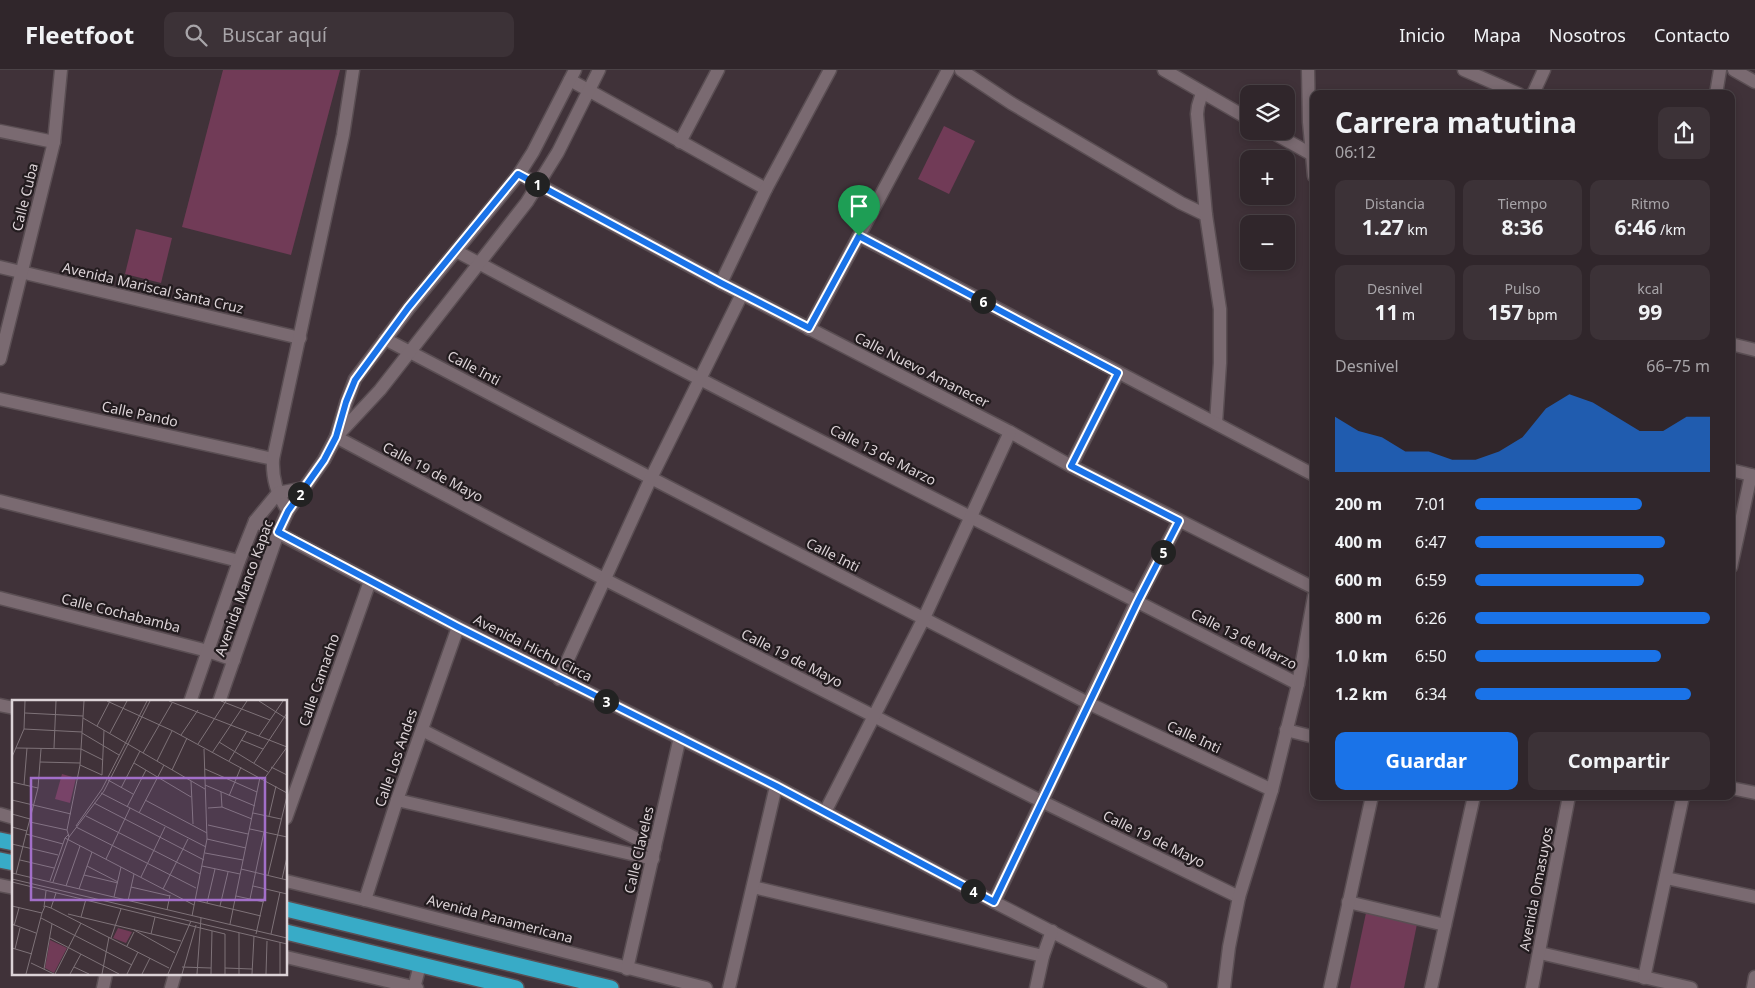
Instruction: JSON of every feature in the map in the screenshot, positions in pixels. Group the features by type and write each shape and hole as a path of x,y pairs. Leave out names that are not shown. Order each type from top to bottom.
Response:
{"highway":[{"path":"288,909 611,988"},
{"path":"288,932 516,988"}],"street":[{"name":"Calle Cuba","path":"0,359 54,142 61,70"},
{"path":"288,511 278,493 273,475 273,459 343,135 354,70"},
{"path":"336,437 380,390 527,202 558,152 599,70"},
{"path":"680,142 718,70"},
{"path":"721,283 766,189 830,70"},
{"path":"809,328 948,70"},
{"path":"961,70 1011,103 1181,203 1206,215"},
{"path":"1164,70 1240,114"},
{"path":"1308,70 1310,106"},
{"path":"1464,70 1510,90"},
{"path":"1535,90 1544,70"},
{"path":"1717,90 1720,70"},
{"path":"1734,70 1752,77"},
{"path":"336,437 346,402 355,380 408,308 518,174 533,152 573,75 589,90 766,189"},
{"path":"1202,93 1197,114 1206,215 1220,309 1220,363 1216,423"},
{"path":"0,131 54,142"},
{"path":"1286,140 1310,153"},
{"name":"Calle Nuevo Amanecer","path":"518,174 721,283 1010,432 1071,466 1310,586"},
{"path":"859,236 1310,473"},
{"name":"Calle 13 de Marzo","path":"456,251 700,380 1298,684"},
{"name":"Avenida Mariscal Santa Cruz","path":"0,267 300,338"},
{"path":"559,678 606,580 651,478 742,294"},
{"name":"Calle Inti","path":"385,339 1088,703 1272,790"},
{"path":"1735,345 1755,350"},
{"path":"1071,466 1118,373"},
{"name":"Calle Pando","path":"0,399 273,459"},
{"path":"825,812 924,618 1010,432"},
{"name":"Avenida Manco Kapac","path":"220,700 278,532 288,511 324,460 336,437"},
{"name":"Calle 19 de Mayo","path":"336,437 606,580 1041,800 1239,897"},
{"path":"1735,471 1753,475 1735,550"},
{"path":"191,700 239,561 255,521 278,493 304,488"},
{"path":"0,501 239,561"},
{"name":"Avenida Hichu Circa","path":"255,521 458,627 776,786 1161,988"},
{"path":"994,902 1088,703 1179,521"},
{"name":"Calle Camacho","path":"288,812 370,580"},
{"name":"Calle Cochabamba","path":"0,598 208,651 234,660"},
{"name":"Calle Los Andes","path":"365,900 397,800 458,627"},
{"path":"1227,987 1229,947 1239,897 1272,790 1310,636"},
{"path":"422,730 654,853"},
{"path":"1286,730 1310,736"},
{"name":"Calle Claveles","path":"627,969 680,738"},
{"path":"729,988 776,786"},
{"path":"1735,789 1755,794"},
{"path":"397,800 654,853"},
{"path":"1330,988 1371,800"},
{"path":"1431,988 1473,800"},
{"name":"Avenida Omasuyos","path":"1532,988 1568,800"},
{"path":"1644,978 1682,800"},
{"path":"1666,878 1755,898"},
{"name":"Avenida Panamericana","path":"288,882 365,900 706,988"},
{"path":"753,887 1043,956"},
{"path":"1348,902 1445,925"},
{"path":"1036,988 1043,956 1052,931"},
{"path":"1540,953 1691,988"},
{"path":"288,957 415,988 420,965"},
{"path":"1753,988 1755,977"}],"shaded area":[{"path":"223,70 340,70 291,255 182,227"},
{"path":"944,126 975,141 949,194 918,179"},
{"path":"136,229 172,238 161,283 125,274"},
{"path":"1366,913 1417,924 1404,988 1350,988"}],"route":[{"path":"518,174 809,328 859,236 1118,373 1071,466 1179,521 1041,800 994,902 776,786 458,627 278,532 288,511 324,460 336,437 346,402 355,380 408,308 518,174"}]}
